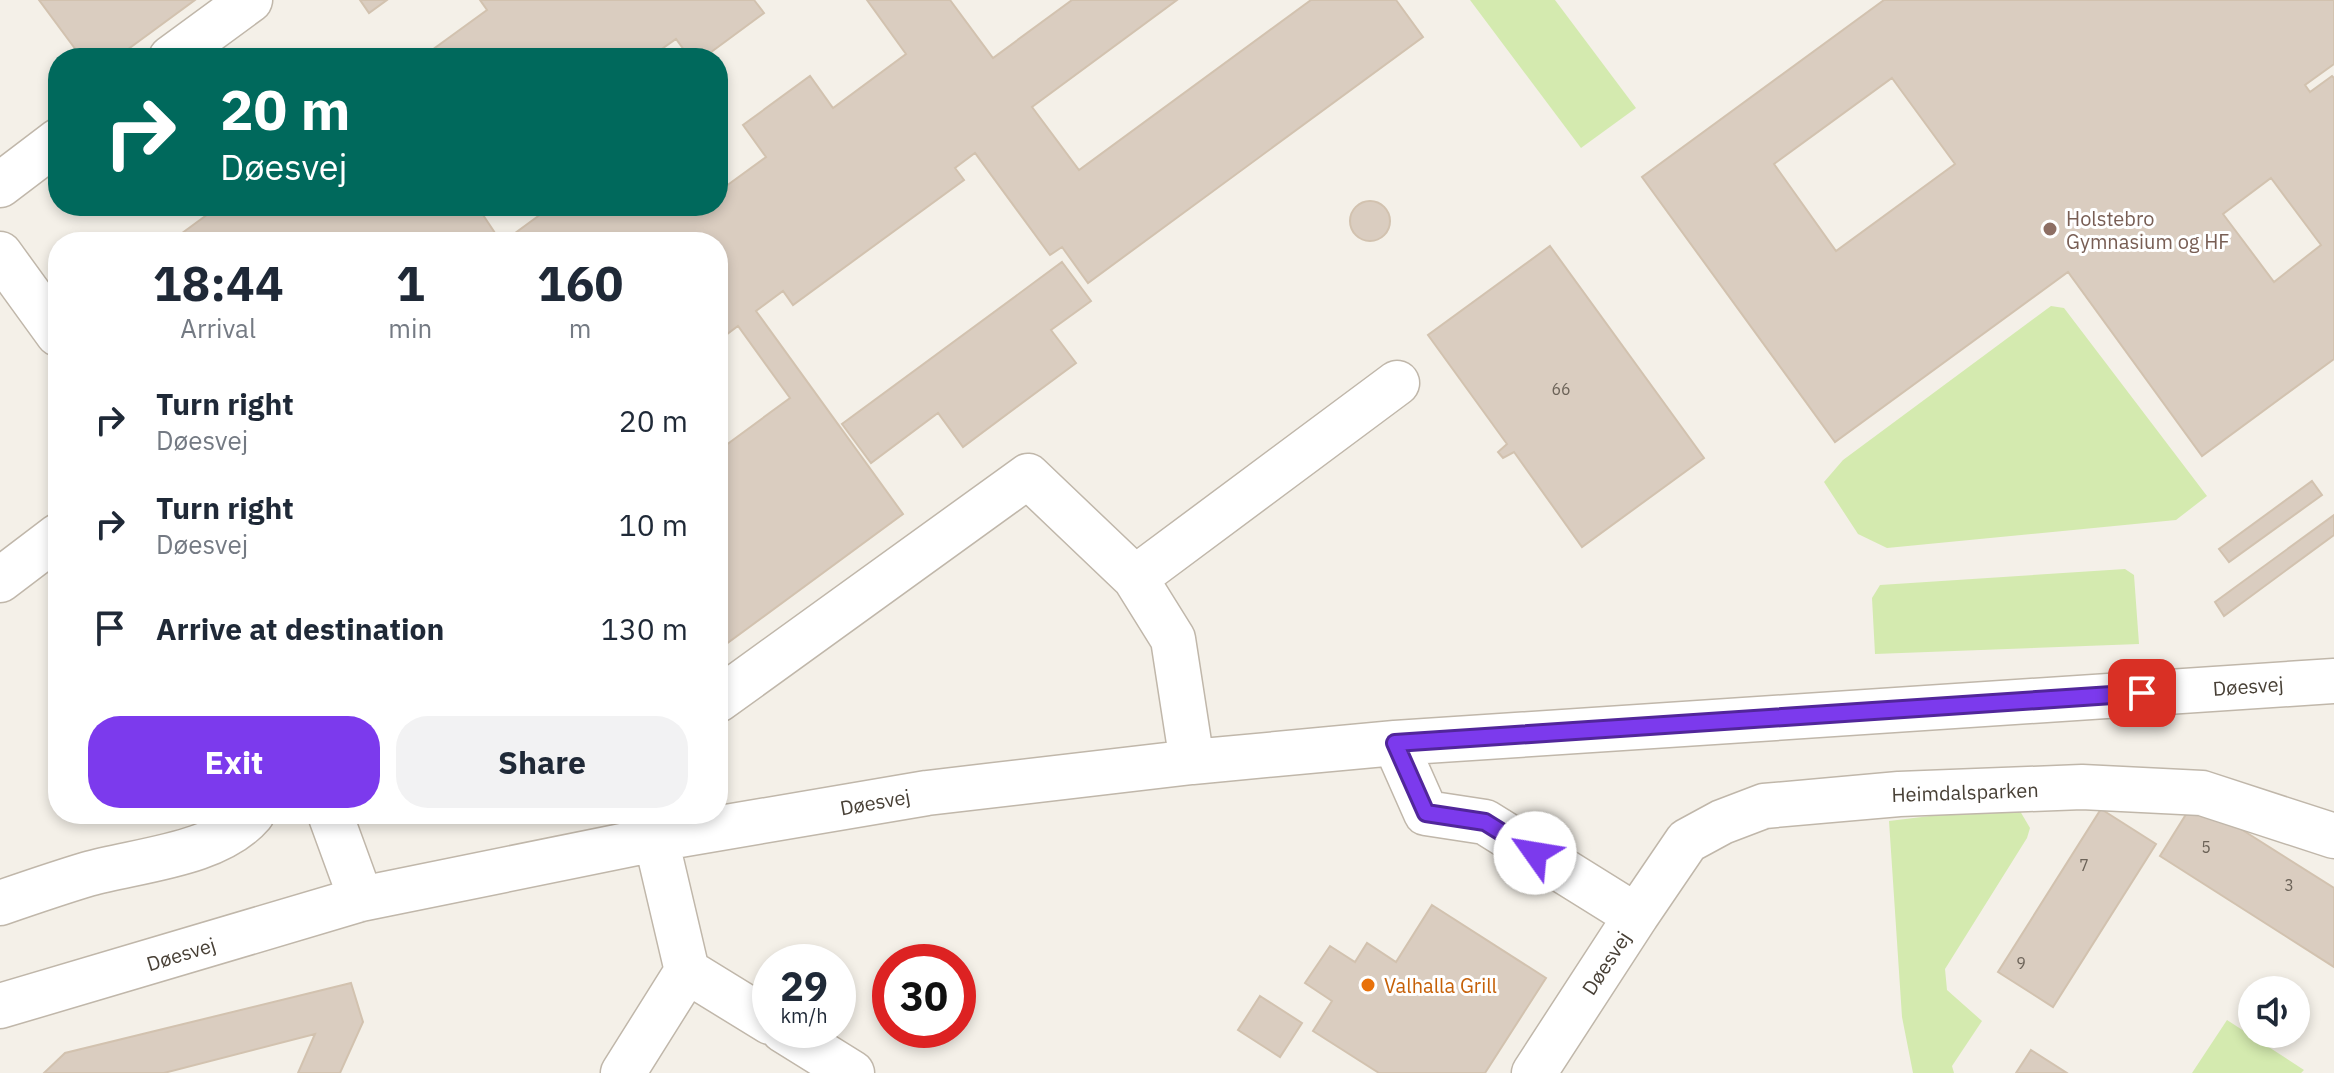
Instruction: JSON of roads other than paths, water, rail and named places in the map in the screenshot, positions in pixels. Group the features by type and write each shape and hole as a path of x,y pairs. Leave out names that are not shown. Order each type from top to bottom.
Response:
{"street":[{"path":"185,48 250,0"},
{"path":"0,185 48,149"},
{"path":"0,254 48,320"},
{"path":"1135,578 1397,383"},
{"path":"728,693 1028,476 1135,578 1173,639 1192,762"},
{"path":"0,580 48,544"},
{"name":"Døesvej","path":"0,1006 361,899 656,839 927,793 1192,762 1395,743 2334,681"},
{"name":"Døesvej","path":"1395,743 1426,813 1485,822 1636,916 1534,1073"},
{"name":"Heimdalsparken","path":"1636,916 1687,841 1722,822 1764,806 1899,794 2067,788 2202,793 2334,836"},
{"path":"0,903 88,874 212,843 244,824"},
{"path":"334,824 361,899"},
{"path":"656,839 687,971 752,1011"},
{"path":"623,1073 687,971"},
{"path":"812,1048 852,1073"}],"place":[{"name":"Holstebro Gymnasium og HF","path":"2050,229"},
{"name":"Valhalla Grill","path":"1368,985"}]}
